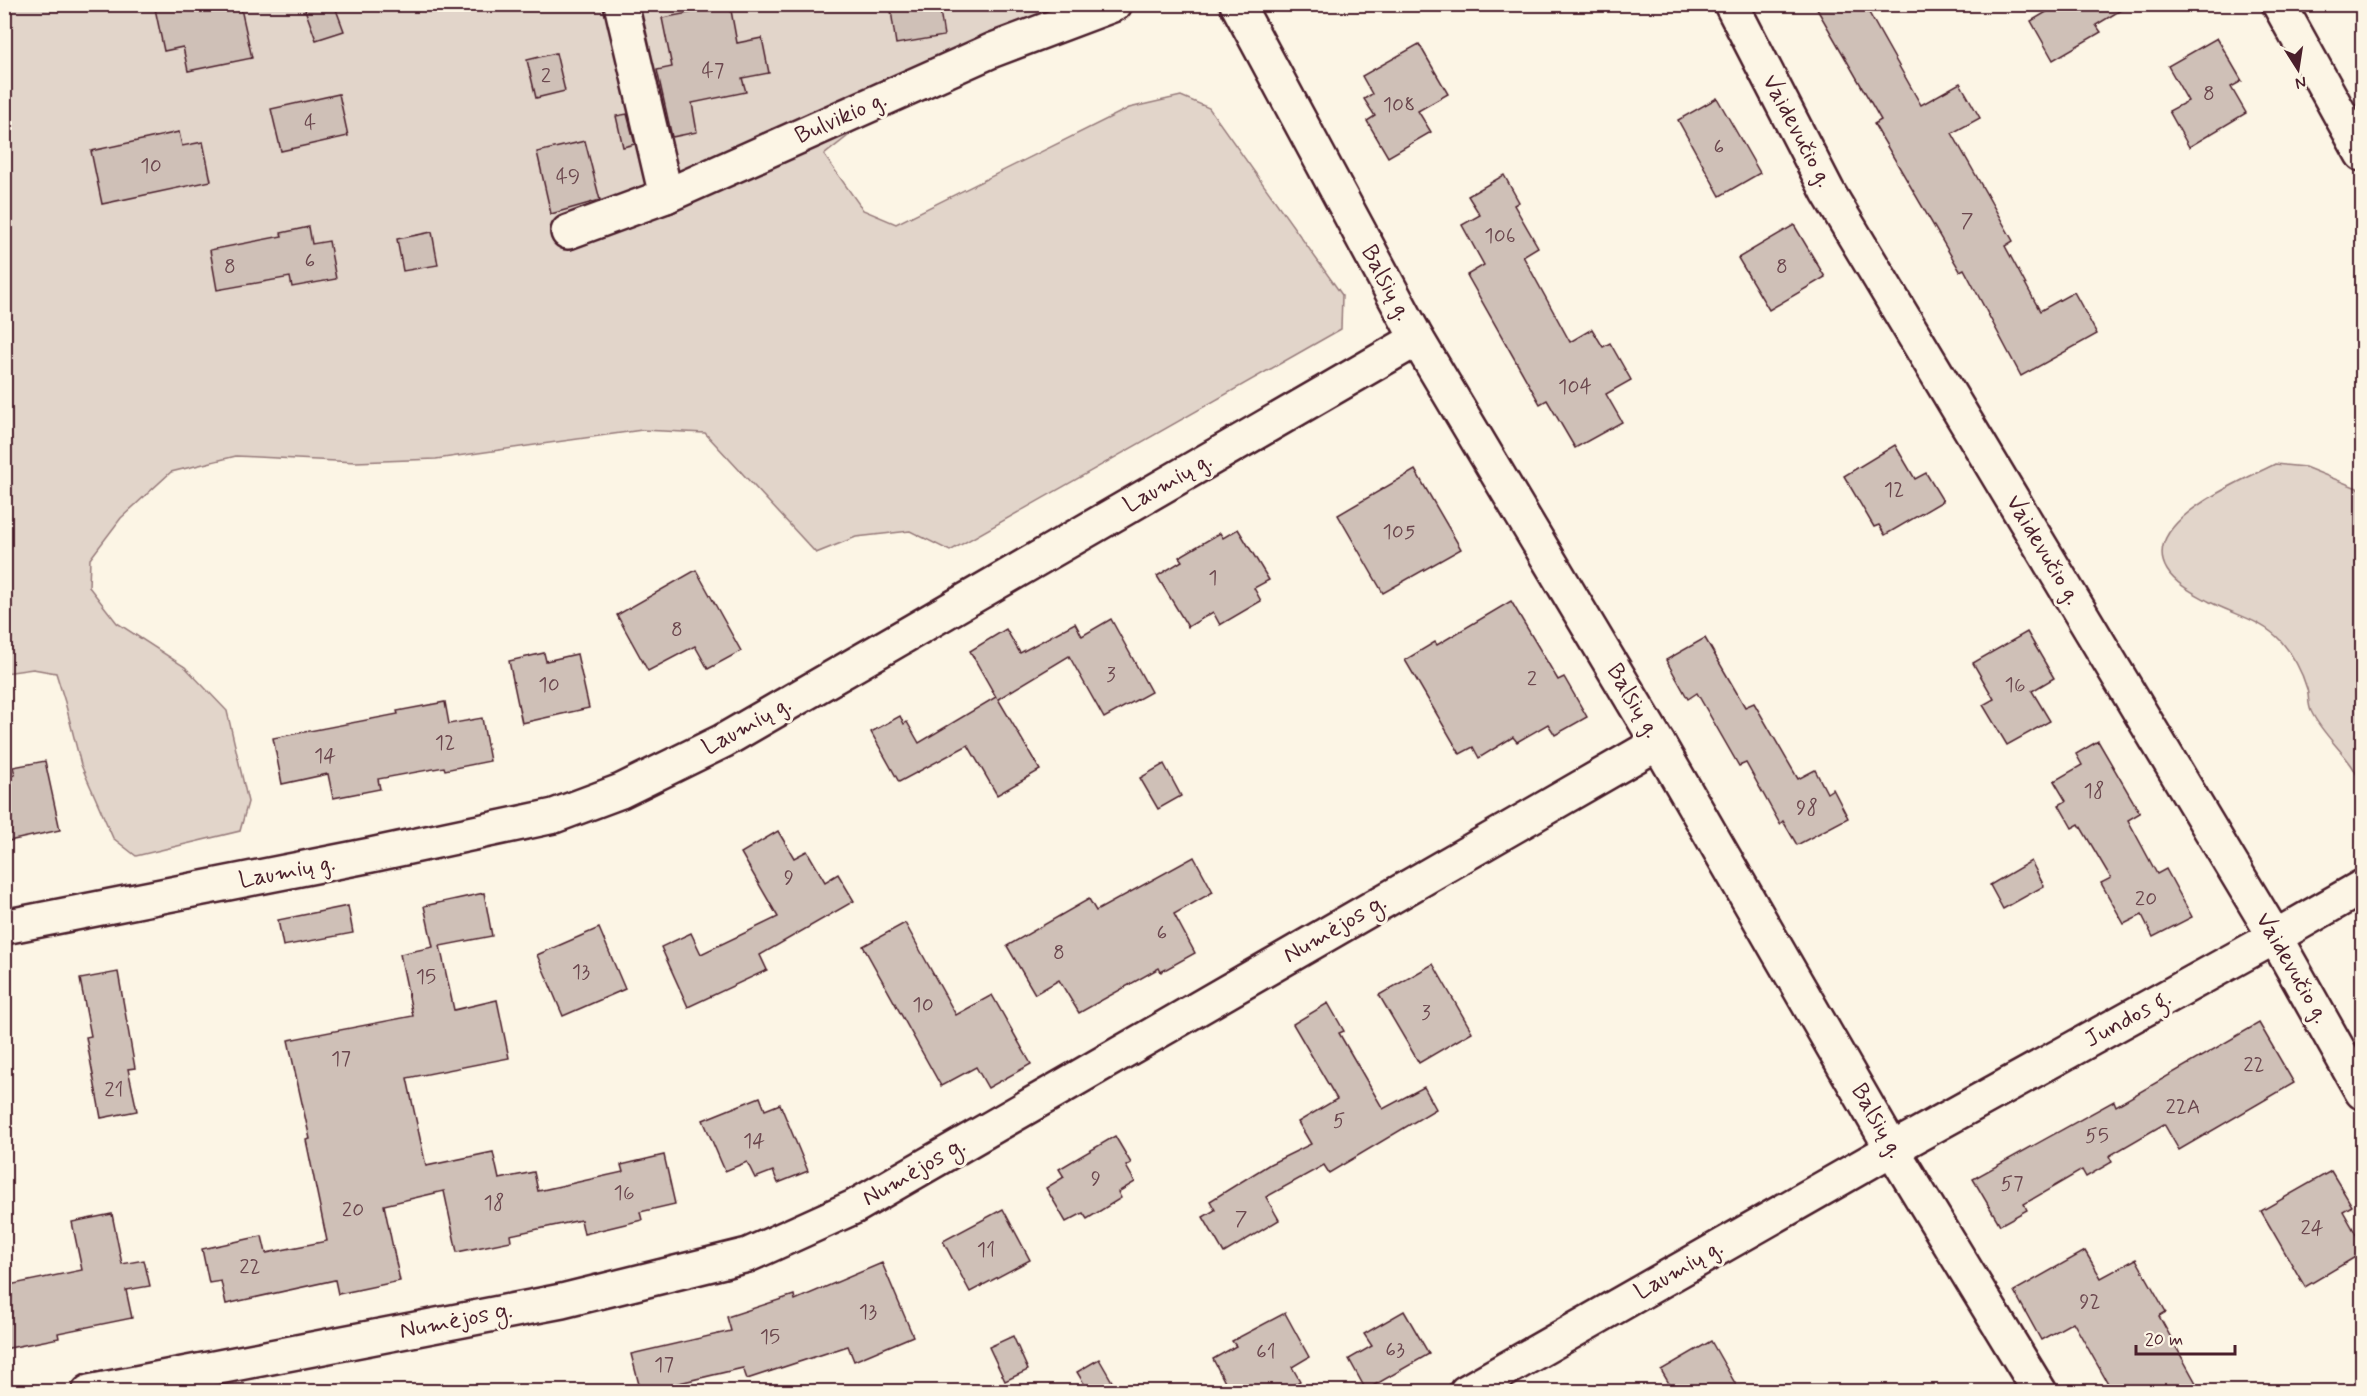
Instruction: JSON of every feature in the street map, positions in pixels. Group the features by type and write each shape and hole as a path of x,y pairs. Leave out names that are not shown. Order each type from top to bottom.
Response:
{"street":[{"path":"621,4 666,196"},
{"name":"Bulvikio g.","path":"568,232 666,196 993,50 1115,4"},
{"name":"Balsių g.","path":"1237,4 1417,339 1658,743 1892,1149 2040,1392"},
{"name":"Vaidevučio g.","path":"1731,4 1828,192 2275,937 2362,1092"},
{"path":"2279,4 2362,154"},
{"name":"Laumių g.","path":"4,927 371,855 554,816 621,791 723,741 1417,339"},
{"name":"Numėjos g.","path":"89,1392 562,1301 748,1255 854,1207 1658,743"},
{"name":"Jundos g.","path":"1892,1149 2362,887"},
{"name":"Laumių g.","path":"1466,1392 1892,1149"}],"shaded area":[{"path":"5,5 1078,5 909,88 824,155 863,210 896,224 1129,108 1181,96 1209,108 1342,295 1341,329 950,551 910,531 856,537 816,553 705,433 642,430 436,459 356,462 236,456 171,472 121,518 90,559 89,587 117,623 185,667 227,711 248,802 240,831 136,856 113,838 81,765 56,673 33,669 5,673"},
{"path":"2275,464 2305,467 2362,490 2362,786 2352,766 2315,719 2310,709 2303,676 2281,641 2257,623 2210,602 2181,585 2167,570 2162,552 2167,535 2198,505"}],"building":[{"path":"154,4 240,4 252,58 188,71 183,47 164,51"},
{"path":"303,4 334,4 344,31 316,40"},
{"path":"890,4 939,4 944,36 896,44"},
{"path":"1814,4 1864,4 1921,105 1960,83 1980,118 1952,133 2013,241 2005,246 2040,311 2074,292 2097,334 2021,376 1964,269 1960,271 1874,124 1881,120"},
{"path":"2060,4 2131,4 2096,25 2101,32 2053,60 2031,21"},
{"path":"730,5 737,43 762,38 769,73 742,78 746,92 692,103 697,132 672,137 657,70 672,67 662,18"},
{"path":"2217,38 2242,81 2231,87 2246,113 2189,147 2169,111 2188,101 2168,66"},
{"path":"1419,44 1448,94 1418,111 1431,132 1388,157 1367,121 1375,116 1364,99 1372,94 1362,76"},
{"path":"556,53 565,91 536,98 527,60"},
{"path":"339,94 348,136 281,151 271,109"},
{"path":"1717,98 1760,173 1720,196 1678,120"},
{"path":"627,114 635,144 623,147 616,116"},
{"path":"179,132 182,146 203,142 211,181 102,204 91,151"},
{"path":"585,141 600,200 551,214 537,152"},
{"path":"1504,175 1519,202 1514,205 1538,247 1523,256 1570,342 1592,329 1603,347 1610,343 1631,380 1606,394 1622,422 1575,448 1547,400 1540,404 1467,275 1484,265 1462,225 1480,215 1468,196"},
{"path":"1794,225 1825,277 1769,310 1738,258"},
{"path":"309,227 312,244 329,241 336,279 292,287 290,277 217,290 210,250 282,236 281,233"},
{"path":"432,232 438,265 403,271 397,239"},
{"path":"1895,445 1915,479 1926,473 1943,501 1885,535 1879,525 1874,527 1844,476"},
{"path":"1415,470 1461,549 1383,593 1338,515"},
{"path":"1238,529 1269,580 1254,588 1261,601 1220,625 1213,612 1188,627 1157,576 1182,561 1179,557 1220,533 1223,538"},
{"path":"696,570 741,651 708,669 695,646 648,671 617,615"},
{"path":"1511,601 1558,680 1564,677 1587,717 1555,735 1548,724 1517,742 1513,737 1479,758 1473,747 1460,754 1405,660 1435,642 1437,645"},
{"path":"1111,619 1151,692 1104,718 1069,656 998,699 1040,770 997,795 968,745 899,782 871,732 900,716 904,724 907,722 919,743 996,697 970,651 1006,629 1020,653 1075,623 1082,636"},
{"path":"2027,632 2054,678 2032,691 2050,721 2007,745 1983,705 1994,699 1973,663"},
{"path":"1705,638 1745,707 1754,703 1798,779 1815,770 1827,793 1833,789 1848,818 1797,845 1783,821 1780,824 1746,763 1739,766 1697,693 1688,699 1666,660"},
{"path":"544,653 546,661 577,654 589,708 522,723 509,661"},
{"path":"445,702 449,724 482,718 490,761 378,779 380,789 333,798 328,774 282,784 273,738 398,714 397,711"},
{"path":"2098,741 2140,813 2128,820 2157,874 2166,869 2192,917 2153,937 2142,915 2124,924 2101,883 2111,878 2079,824 2072,828 2059,805 2066,801 2054,781 2082,765 2076,754"},
{"path":"45,761 60,830 4,842 4,777 15,775 13,767"},
{"path":"1164,764 1181,796 1158,809 1140,778"},
{"path":"778,831 794,858 807,851 825,882 838,874 854,901 760,955 767,970 688,1007 661,947 691,933 701,954 778,917 741,853"},
{"path":"1194,857 1213,892 1174,914 1195,953 1161,972 1159,968 1079,1013 1059,980 1035,994 1007,946 1089,899 1096,911"},
{"path":"2031,861 2044,886 2003,909 1990,885"},
{"path":"484,893 492,936 440,946 454,1010 497,1000 509,1058 407,1078 426,1166 493,1152 499,1179 534,1172 538,1191 623,1172 621,1165 664,1155 675,1204 640,1212 642,1220 584,1234 581,1220 510,1235 511,1241 457,1252 444,1191 384,1205 400,1281 338,1294 335,1280 226,1304 221,1281 209,1283 202,1249 262,1236 266,1253 327,1241 306,1140 310,1139 288,1040 413,1016 400,954 433,947 424,906"},
{"path":"348,906 353,933 283,946 278,920"},
{"path":"905,923 956,1015 992,995 1031,1064 988,1088 976,1067 941,1086 863,946"},
{"path":"599,928 625,989 563,1016 537,955"},
{"path":"1433,964 1472,1032 1419,1063 1379,995"},
{"path":"118,972 135,1068 128,1069 137,1111 101,1118 86,1037 91,1036 80,979"},
{"path":"1328,1003 1344,1031 1339,1033 1383,1109 1424,1087 1436,1109 1329,1173 1324,1165 1266,1197 1279,1220 1224,1253 1203,1217 1215,1210 1210,1201 1270,1164 1311,1144 1298,1122 1337,1099 1293,1024"},
{"path":"2259,1023 2294,1083 2179,1150 2164,1124 2109,1156 2112,1162 2086,1177 2082,1170 2024,1204 2027,1210 2000,1225 1973,1179 2114,1101 2116,1106"},
{"path":"760,1097 765,1110 780,1104 808,1171 778,1183 773,1171 755,1178 747,1162 725,1171 703,1120"},
{"path":"1115,1136 1131,1163 1126,1166 1135,1182 1118,1192 1121,1198 1087,1219 1083,1213 1066,1222 1046,1188 1064,1177 1059,1169"},
{"path":"2331,1171 2352,1206 2343,1211 2362,1245 2362,1253 2305,1287 2261,1211"},
{"path":"1003,1209 1030,1260 970,1292 943,1241"},
{"path":"112,1214 122,1264 144,1260 150,1286 126,1290 132,1318 58,1333 59,1338 4,1349 4,1286 82,1270 72,1222"},
{"path":"2085,1251 2101,1278 2136,1259 2166,1312 2159,1316 2201,1392 2113,1392 2073,1322 2041,1340 2014,1291"},
{"path":"882,1263 913,1336 854,1361 848,1346 747,1379 743,1368 641,1392 631,1354 731,1331 727,1317 794,1295 795,1300"},
{"path":"1404,1311 1429,1354 1366,1390 1349,1359 1372,1346 1364,1334"},
{"path":"1285,1313 1309,1357 1292,1367 1300,1381 1282,1392 1230,1392 1213,1359 1236,1346 1232,1341"},
{"path":"1013,1336 1028,1370 1005,1381 989,1347"},
{"path":"1711,1341 1740,1392 1674,1392 1661,1370"},
{"path":"1099,1359 1118,1392 1089,1392 1077,1372"}]}
